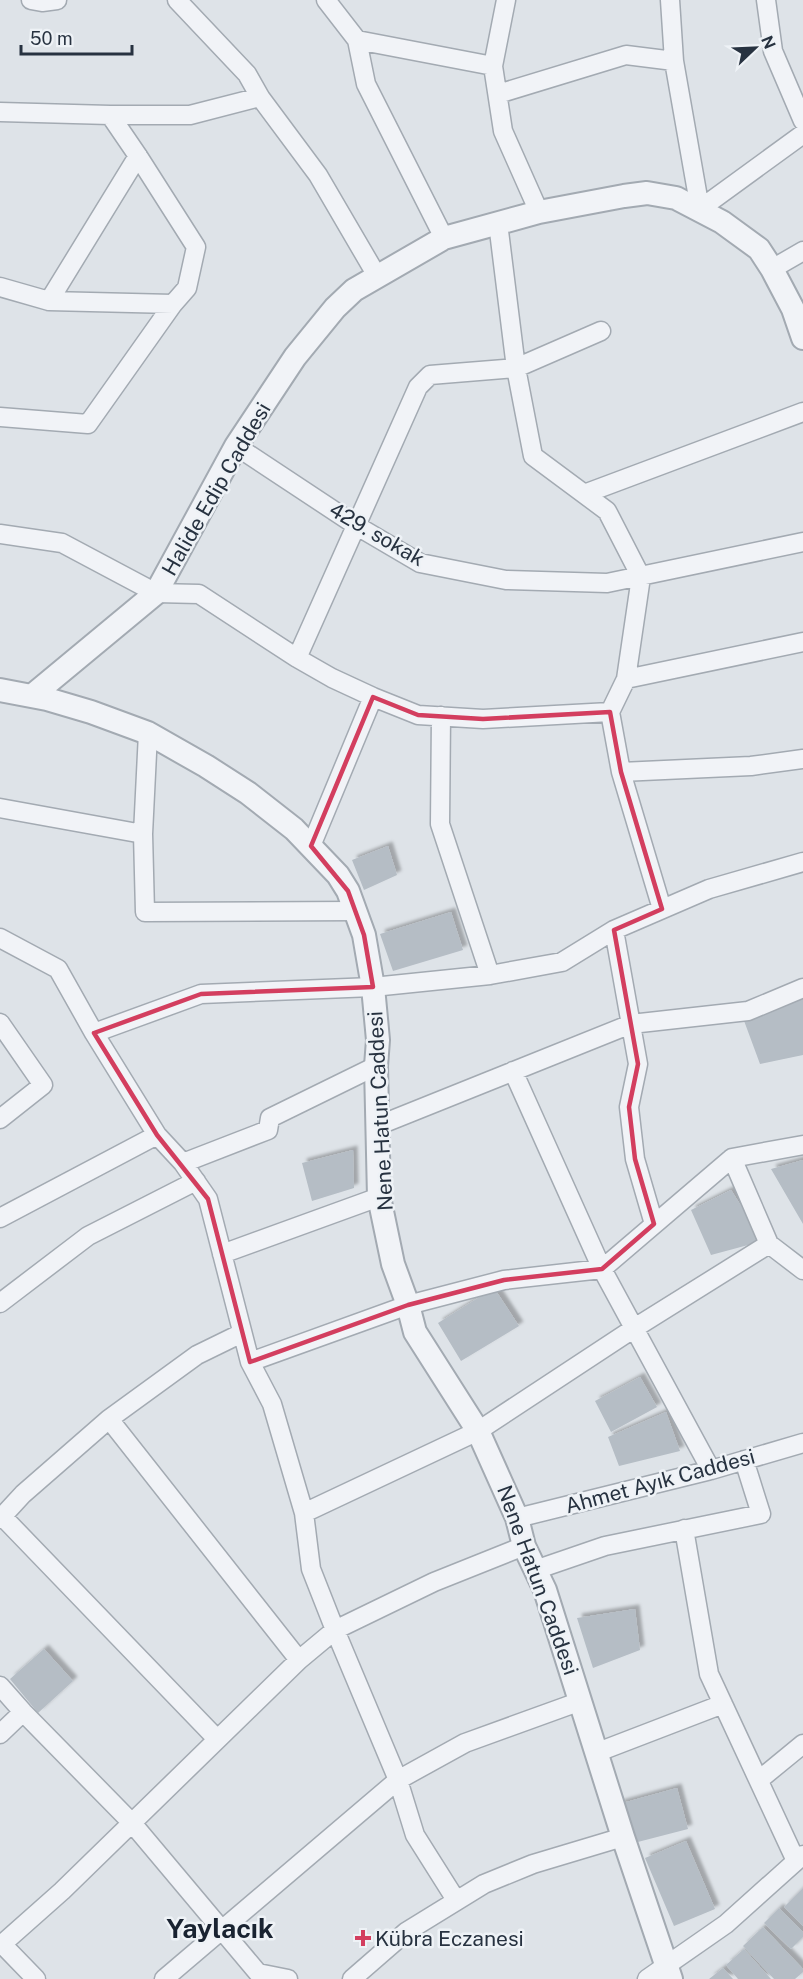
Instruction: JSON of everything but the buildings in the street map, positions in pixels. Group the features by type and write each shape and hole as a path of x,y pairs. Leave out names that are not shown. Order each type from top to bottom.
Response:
{"street":[{"path":"31,0 57,0"},
{"path":"177,0 247,74 260,97 318,176 377,276"},
{"path":"326,0 357,40 366,84 444,238"},
{"path":"506,0 493,66 503,131 539,212"},
{"path":"670,0 674,61 700,209 803,134"},
{"path":"766,0 773,51 803,121"},
{"path":"357,40 493,66"},
{"path":"498,94 626,55 674,61"},
{"path":"0,112 110,116 190,115 260,97"},
{"path":"0,417 88,424 173,304 187,288 196,247 110,116"},
{"path":"49,301 138,156"},
{"name":"Halide Edip Caddesi","path":"33,695 156,593 236,446 315,330 354,290 444,238 539,212 647,193 676,198 700,209 742,235 759,249 793,309 803,338"},
{"path":"498,223 516,368 533,456 607,511 641,577 626,679 610,712 621,772 662,909"},
{"path":"772,269 803,251"},
{"path":"0,287 49,301 173,304"},
{"path":"297,658 418,387 430,375 516,368 601,331"},
{"path":"584,494 803,412"},
{"name":"429. sokak","path":"236,446 357,526 420,563 506,580 607,583 803,542"},
{"path":"0,534 62,543 156,593 199,594 332,678 373,698 418,715 483,719 610,712"},
{"path":"626,679 803,642"},
{"name":"Nene Hatun Caddesi","path":"0,690 33,695 91,712 148,733 248,793 294,829 338,875 356,911 364,935 373,987 378,1040 376,1066 379,1197 393,1264 416,1332 478,1431 517,1518 524,1546 545,1590 668,1973"},
{"path":"311,846 373,698"},
{"path":"441,716 440,824 490,975"},
{"path":"148,733 143,834 145,912 356,911"},
{"path":"621,772 751,766 803,759"},
{"path":"0,808 143,834"},
{"path":"94,1033 201,994 373,987 490,975 562,962 614,930 709,889 803,862"},
{"path":"614,930 638,1064 629,1107 635,1159 654,1224"},
{"path":"0,938 58,969 94,1033 158,1135 183,1163 208,1199 250,1362 272,1404 304,1513 311,1569 398,1780 415,1834 456,1900"},
{"path":"377,1126 631,1024 748,1011 803,988"},
{"path":"0,1023 44,1084 0,1119"},
{"path":"183,1163 268,1130 270,1118 376,1066"},
{"path":"513,1071 602,1269 711,1470"},
{"path":"1,1215 158,1135"},
{"path":"250,1362 408,1305 504,1280 602,1269 732,1158 803,1145"},
{"path":"732,1158 769,1244 803,1270"},
{"path":"0,1303 88,1236 196,1181"},
{"path":"222,1254 379,1197"},
{"path":"304,1513 478,1431 594,1357 633,1329 769,1244"},
{"path":"217,1739 1,1518 23,1494 109,1419 197,1355 242,1333"},
{"path":"109,1419 299,1660"},
{"name":"Ahmet Ayık Caddesi","path":"517,1518 711,1470 803,1443"},
{"path":"535,1570 605,1546 761,1514 744,1460"},
{"path":"647,1979 668,1973 800,1858 759,1780 709,1674 684,1529"},
{"path":"36,1979 1,1945 62,1891 299,1660 335,1630 434,1582 524,1546"},
{"path":"0,1686 132,1823 258,1973 288,1979"},
{"path":"164,1979 398,1780 465,1743 581,1701"},
{"path":"598,1752 723,1704"},
{"path":"0,1734 23,1712"},
{"path":"759,1780 803,1744"},
{"path":"352,1979 406,1932 484,1884 533,1864 623,1837"}],"highlighted area":[{"path":"373,697 418,715 483,719 610,712 621,772 662,909 614,930 638,1064 629,1107 635,1159 654,1224 602,1269 504,1280 408,1305 250,1362 208,1199 157,1135 94,1033 201,994 373,987 364,935 348,891 311,846"}],"place":[{"name":"Kübra Eczanesi","path":"363,1938"}],"district":[{"name":"Yaylacık","path":"220,1928"}]}
